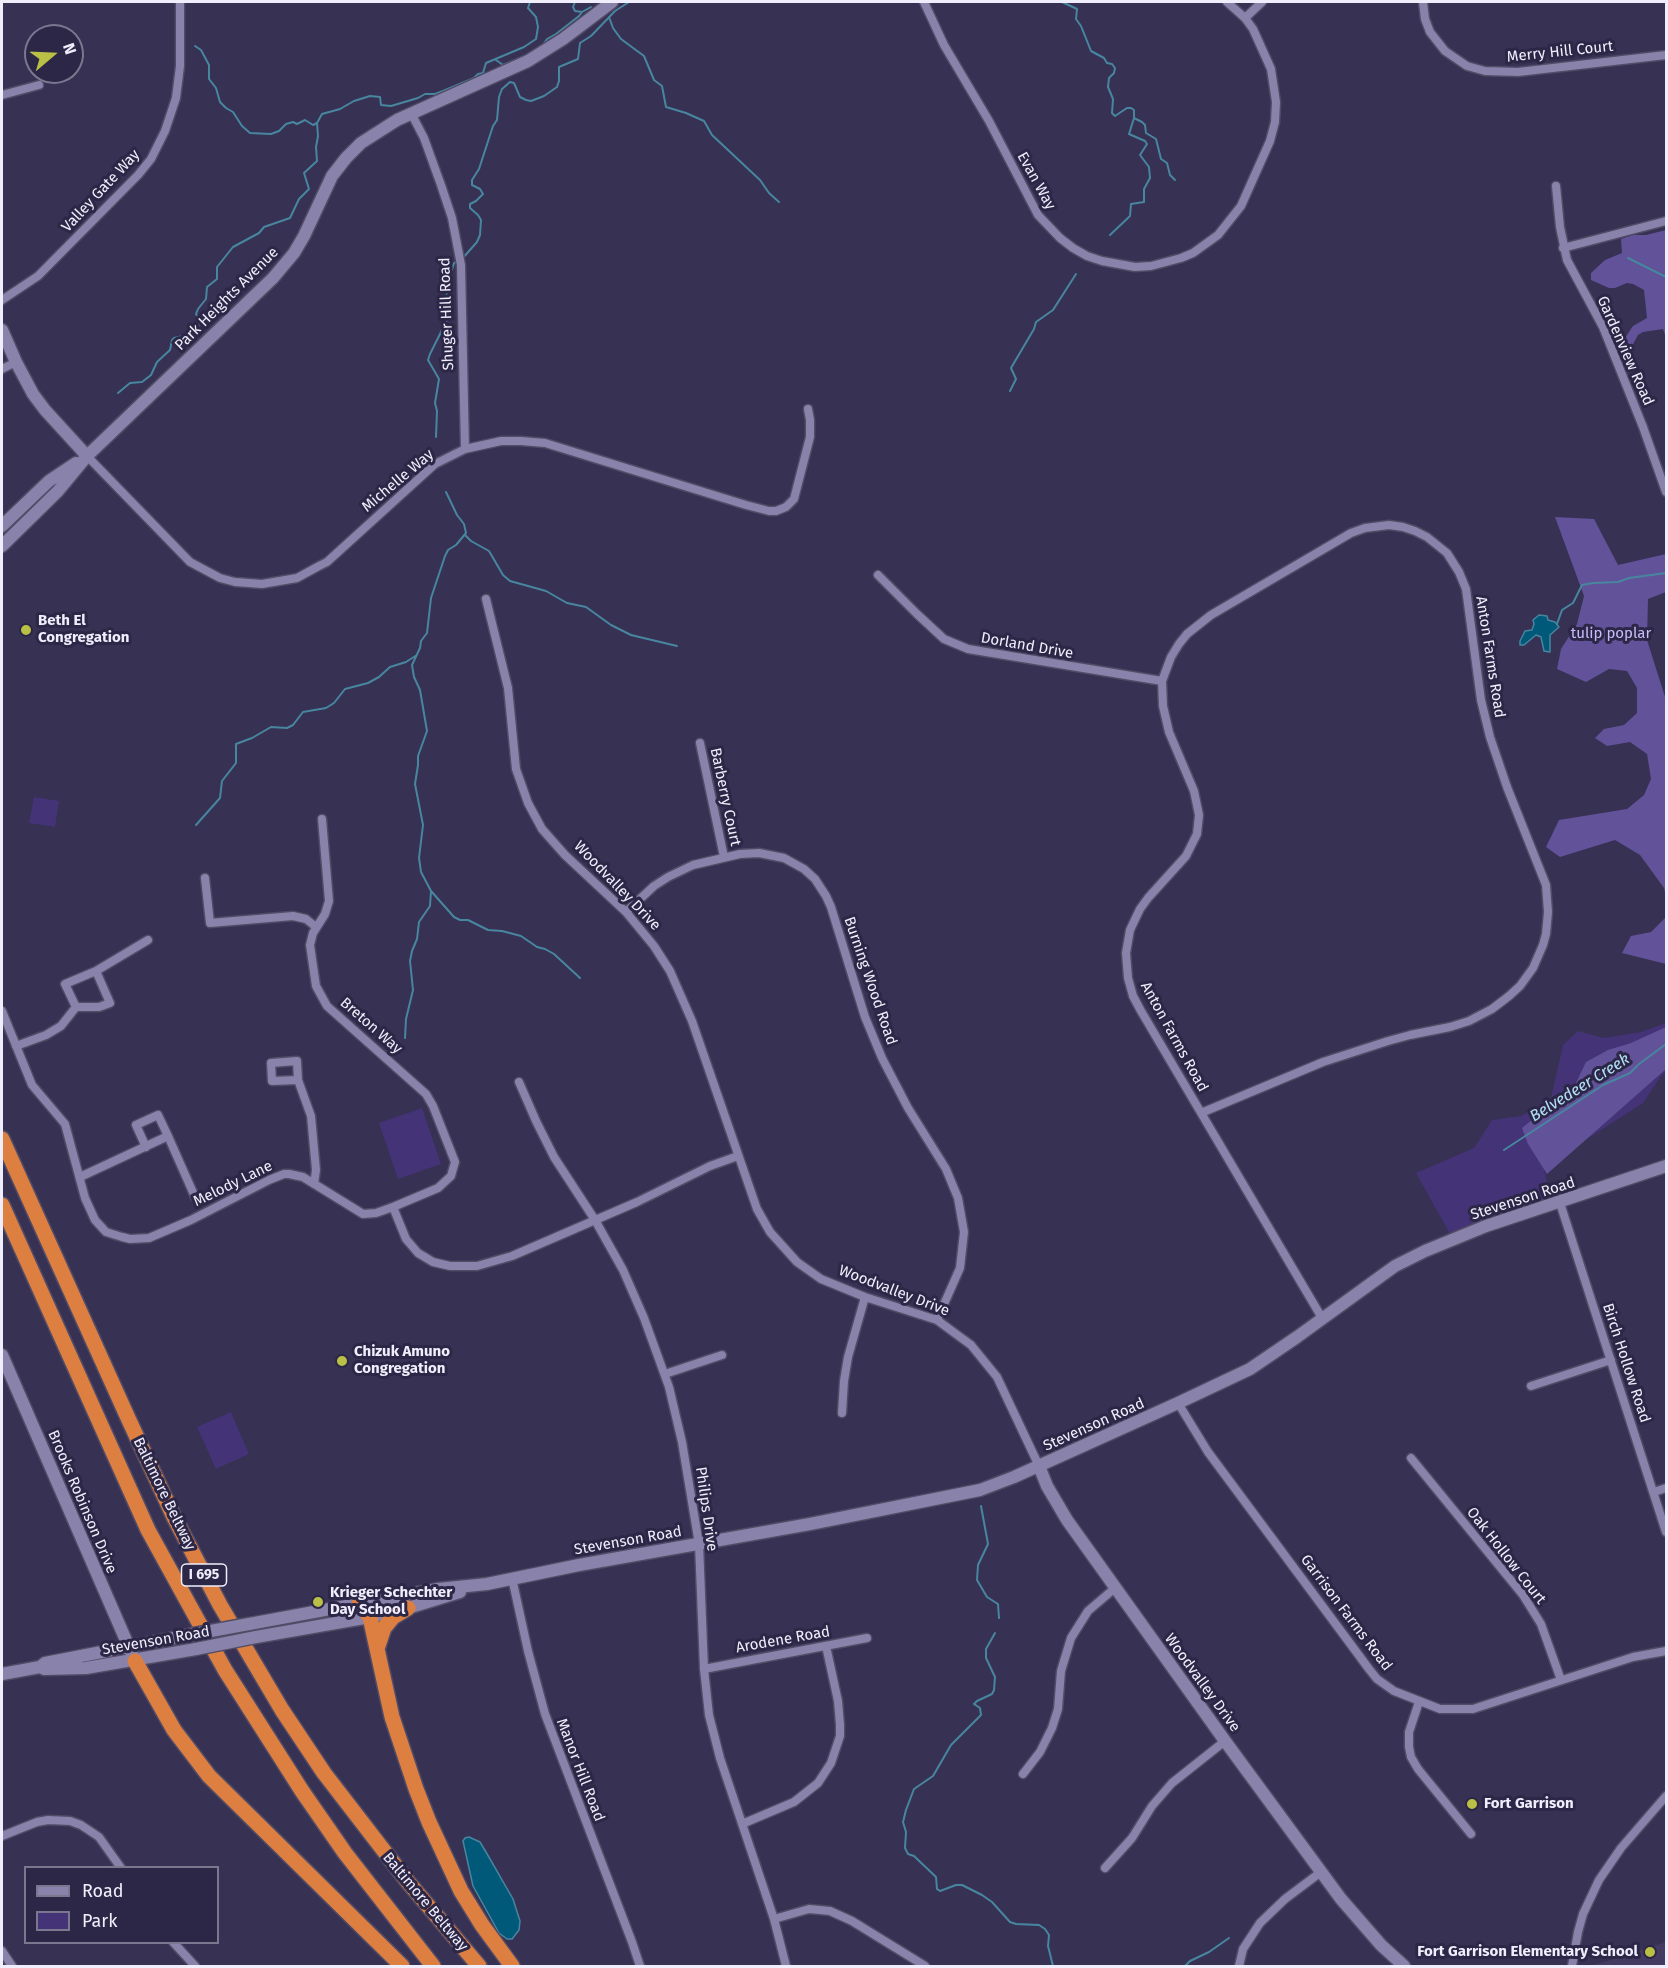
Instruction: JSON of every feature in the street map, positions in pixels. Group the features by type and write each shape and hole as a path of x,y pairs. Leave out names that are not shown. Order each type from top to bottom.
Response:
{"highway":[{"name":"Baltimore Beltway","path":"2,1139 146,1458 225,1615 282,1710 324,1773 408,1882 479,1966"},
{"name":"Baltimore Beltway","path":"2,1205 148,1530 225,1670 302,1791 345,1853 433,1966"},
{"path":"359,1604 370,1617 398,1737 429,1822 461,1891 482,1926 512,1966"},
{"path":"377,1649 384,1628 393,1617 408,1608"},
{"path":"132,1654 174,1730 209,1776 402,1966"}],"street":[{"name":"Valley Gate Way","path":"2,300 38,276 151,159 165,131 176,98 180,66 180,2"},
{"name":"Park Heights Avenue","path":"2,546 8,535 58,491 87,456 247,304 286,263 304,236 332,176 361,143 411,113 528,61 563,39 608,2"},
{"name":"Evan Way","path":"924,2 944,45 989,121 1038,215 1073,248 1102,261 1135,267 1151,266 1181,258 1207,244 1231,221 1250,188 1270,141 1275,122 1276,102 1271,69 1259,39 1245,18 1227,2"},
{"path":"1245,18 1262,2"},
{"name":"Merry Hill Court","path":"1423,2 1425,19 1430,32 1445,51 1467,66 1485,72 1518,72 1666,55"},
{"path":"2,95 39,85"},
{"name":"Shuger Hill Road","path":"411,113 432,158 452,218 461,266 465,449"},
{"name":"Gardenview Road","path":"1556,186 1563,248 1572,272 1603,327 1666,492"},
{"path":"1563,248 1666,221"},
{"path":"2,330 33,394 87,456"},
{"path":"2,369 16,362"},
{"name":"Michelle Way","path":"87,456 190,562 220,578 235,582 262,584 297,578 327,562 435,464 465,449 501,441 545,443 746,505 776,511 786,507 794,499 810,437 808,409"},
{"name":"Park Heights Avenue","path":"2,526 49,481 87,456"},
{"path":"8,535 32,498"},
{"name":"Anton Farms Road","path":"1201,1113 1323,1062 1410,1035 1450,1028 1492,1009 1520,986 1533,968 1546,934 1547,896 1542,872 1507,788 1490,737 1481,700 1468,600 1463,581 1447,553 1428,537 1403,527 1365,528 1333,543 1201,621 1179,644 1171,657 1162,681 1166,723 1198,804 1197,834 1186,856 1148,898 1134,920 1128,940 1126,967 1133,996 1201,1113 1322,1318"},
{"name":"Dorland Drive","path":"878,575 944,639 968,649 1162,681"},
{"name":"Woodvalley Drive","path":"486,599 508,688 516,769 528,803 542,829 626,912 654,946 681,993 763,1222 783,1248 802,1266 821,1279 937,1320 971,1345 989,1365 1004,1390 1058,1506 1321,1872 1360,1922 1404,1966"},
{"name":"Barberry Court","path":"700,743 724,857"},
{"name":"Breton Way","path":"322,819 329,901 310,945 313,975 320,996 327,1006 426,1094 437,1115 455,1162 451,1176 438,1188 393,1207"},
{"name":"Burning Wood Road","path":"626,912 654,886 668,877 693,865 724,857 759,853 784,858 809,873 826,896 865,1017 882,1058 908,1108 946,1169 958,1198 964,1232 962,1259 953,1286 937,1320"},
{"path":"205,878 210,923 293,916 306,920 316,927"},
{"path":"76,1008 65,984 96,971 148,940"},
{"path":"16,1046 55,1030 76,1008 99,1007 110,1003 96,971"},
{"name":"Melody Lane","path":"2,1011 32,1085 65,1124 89,1208 95,1220 106,1232 130,1239 149,1238 284,1174 303,1177 363,1214 376,1213 393,1207"},
{"path":"298,1080 311,1116 316,1170 314,1184"},
{"name":"Philips Drive","path":"519,1082 554,1157 595,1220 632,1289 664,1374 682,1442 699,1544 706,1699 714,1736 774,1919 786,1966"},
{"path":"146,1147 136,1125 158,1115 195,1197"},
{"path":"80,1177 168,1137"},
{"path":"393,1207 410,1246 418,1253 450,1266 477,1266 503,1259 637,1202 710,1166 738,1156"},
{"name":"Stevenson Road","path":"132,1654 196,1649 370,1617 512,1578 980,1490 1178,1404 1250,1368 1395,1266 1425,1251 1486,1226 1666,1166"},
{"name":"Birch Hollow Road","path":"1560,1203 1666,1532"},
{"path":"842,1413 848,1357 865,1296"},
{"name":"Brooks Robinson Drive","path":"2,1355 132,1654"},
{"path":"664,1374 722,1355"},
{"path":"1531,1386 1611,1360"},
{"name":"Garrison Farms Road","path":"1178,1404 1208,1452 1369,1669 1386,1686 1419,1702 1448,1710 1473,1708 1633,1657 1666,1651"},
{"name":"Oak Hollow Court","path":"1411,1458 1523,1595 1540,1624 1561,1680"},
{"path":"1654,1492 1666,1488"},
{"name":"Manor Hill Road","path":"512,1578 530,1661 545,1714 640,1966"},
{"name":"Stevenson Road","path":"2,1674 40,1667 44,1669 86,1668 189,1635 438,1589 487,1584"},
{"path":"1023,1774 1040,1752 1052,1728 1058,1709 1061,1671 1071,1638 1088,1611 1115,1588"},
{"name":"Arodene Road","path":"704,1669 867,1638"},
{"path":"742,1824 794,1802 818,1784 831,1763 840,1725 838,1701 826,1646"},
{"path":"1419,1702 1409,1732 1411,1757 1471,1834"},
{"path":"1105,1868 1132,1839 1152,1806 1172,1783 1225,1741"},
{"path":"1572,1966 1583,1914 1599,1880 1621,1848 1666,1796"},
{"path":"2,1836 37,1822 70,1821 81,1825 99,1837 120,1866"},
{"path":"1239,1966 1243,1949 1260,1923 1321,1872"},
{"path":"774,1919 809,1909 830,1911 852,1921 925,1966"},
{"path":"175,1944 195,1966"},
{"path":"2,1951 12,1966"}],"shaded area":[{"name":"Fort Garrison Elementary School","path":"1666,1942 1666,1966 1589,1966 1601,1963"}],"green space":[{"path":"1666,230 1666,338 1663,329 1643,332 1638,335 1632,346 1627,344 1625,338 1633,326 1647,318 1644,290 1627,283 1609,288 1591,280 1591,273 1605,260 1622,253 1621,239"},
{"name":"tulip poplar","path":"1555,517 1594,519 1618,565 1666,554 1666,592 1648,599 1647,640 1666,700 1666,897 1664,888 1640,855 1615,840 1560,857 1546,847 1559,820 1627,809 1644,795 1651,779 1647,754 1630,742 1607,746 1595,738 1604,729 1624,725 1637,713 1637,688 1627,671 1609,669 1586,682 1557,669 1561,649 1577,624 1584,596"},
{"path":"34,797 59,801 55,827 29,823"},
{"path":"1666,917 1666,964 1622,953 1631,936 1651,932"},
{"path":"1666,1023 1666,1072 1643,1103 1544,1169 1551,1199 1450,1234 1416,1173 1474,1148 1492,1120 1521,1116 1551,1098 1563,1045 1578,1031 1604,1038 1641,1032"},
{"path":"1666,1027 1666,1069 1547,1174 1528,1144 1522,1128 1575,1085 1586,1062 1608,1050 1631,1043"},
{"path":"422,1108 441,1164 398,1179 379,1123"},
{"path":"231,1412 249,1454 216,1469 197,1427"}],"water":[{"path":"1539,615 1547,616 1548,620 1555,622 1559,627 1550,635 1550,652 1544,651 1541,637 1536,635 1524,645 1520,645 1525,631 1532,630 1533,620"},
{"path":"469,1837 480,1842 513,1899 520,1921 519,1930 512,1939 507,1939 499,1933 473,1886 463,1841"}],"waterway":[{"path":"118,393 130,383 142,382 151,375 157,362 170,350 174,338 192,334 198,329 199,319 196,314 206,299 207,287 217,279 217,267 233,247 259,233 264,227 290,218 299,199 309,189 304,173 317,161 317,123 322,114 370,96 380,97 381,105 391,106 425,94 435,94 474,78 483,73 486,63 524,47 536,39 538,27 536,17 528,8 530,2"},
{"path":"575,2 573,7 575,11 582,12"},
{"path":"462,259 480,235 481,220 470,208 470,204 483,194 480,189 472,185 472,180 479,169 497,120 502,89 510,82 514,83 520,97 526,100 531,101 544,96 557,87 559,67 578,59 580,43 591,36 615,11 629,2"},
{"path":"1062,2 1077,9 1076,19 1091,51 1104,58 1115,68 1109,78 1108,87 1113,99 1112,113 1115,116 1127,108 1134,110 1129,134 1147,144 1140,155 1149,167 1150,178 1144,189 1144,202 1131,204 1130,216 1110,235"},
{"path":"496,60 503,65 527,55 591,7"},
{"path":"609,17 621,39 644,56 654,80 662,86 666,107 704,121 712,135 760,180 779,202"},
{"path":"195,46 201,50 209,65 209,79 216,88 220,102 233,112 242,126 250,133 271,134 279,131 286,124 293,122 297,124 305,120 313,125 317,123"},
{"path":"1134,118 1142,122 1146,133 1156,139 1161,159 1167,163 1170,175 1175,180"},
{"path":"1628,258 1666,277"},
{"path":"436,437 435,403 439,379 428,360 447,320 445,306 449,280 454,263 457,262"},
{"path":"1010,391 1016,379 1011,368 1036,322 1053,310 1076,274"},
{"path":"446,492 464,524 466,533 456,545 448,550 445,556 431,598 427,633 421,641 412,665 420,690 427,731 418,756 415,784 423,825 419,858 421,872 431,891 454,917 468,920 488,930 521,936 537,947 554,954 580,978"},
{"path":"465,535 489,551 503,575 510,581 546,591 567,603 586,607 611,625 631,635 677,646"},
{"path":"1557,624 1562,610 1573,603 1582,585 1618,582 1629,578 1666,573"},
{"path":"196,825 220,798 222,781 236,763 236,744 271,727 287,728 293,725 303,712 326,708 334,703 345,689 368,683 390,667 406,662 417,655"},
{"path":"405,1038 406,1019 413,990 410,961 417,939 419,922 430,906 431,891"},
{"name":"Belvedeer Creek","path":"1504,1150 1603,1085 1630,1073 1666,1044"},
{"path":"981,1506 988,1544 978,1565 977,1580 987,1597 998,1604 999,1618"},
{"path":"995,1633 986,1649 986,1658 995,1677 994,1690 992,1694 974,1704 980,1708 981,1715 951,1745 933,1776 914,1789 903,1822 906,1832 905,1848 908,1854 914,1856 936,1877 937,1889 940,1891 962,1885 992,1902 1010,1922 1039,1925 1045,1929 1049,1935 1048,1946 1053,1966"},
{"path":"1185,1966 1229,1938"}],"place":[{"name":"Beth El Congregation","path":"26,630"},
{"name":"Chizuk Amuno Congregation","path":"342,1361"},
{"name":"Krieger Schechter Day School","path":"318,1602"},
{"name":"Fort Garrison","path":"1472,1804"},
{"name":"Fort Garrison Elementary School","path":"1650,1952"}]}
